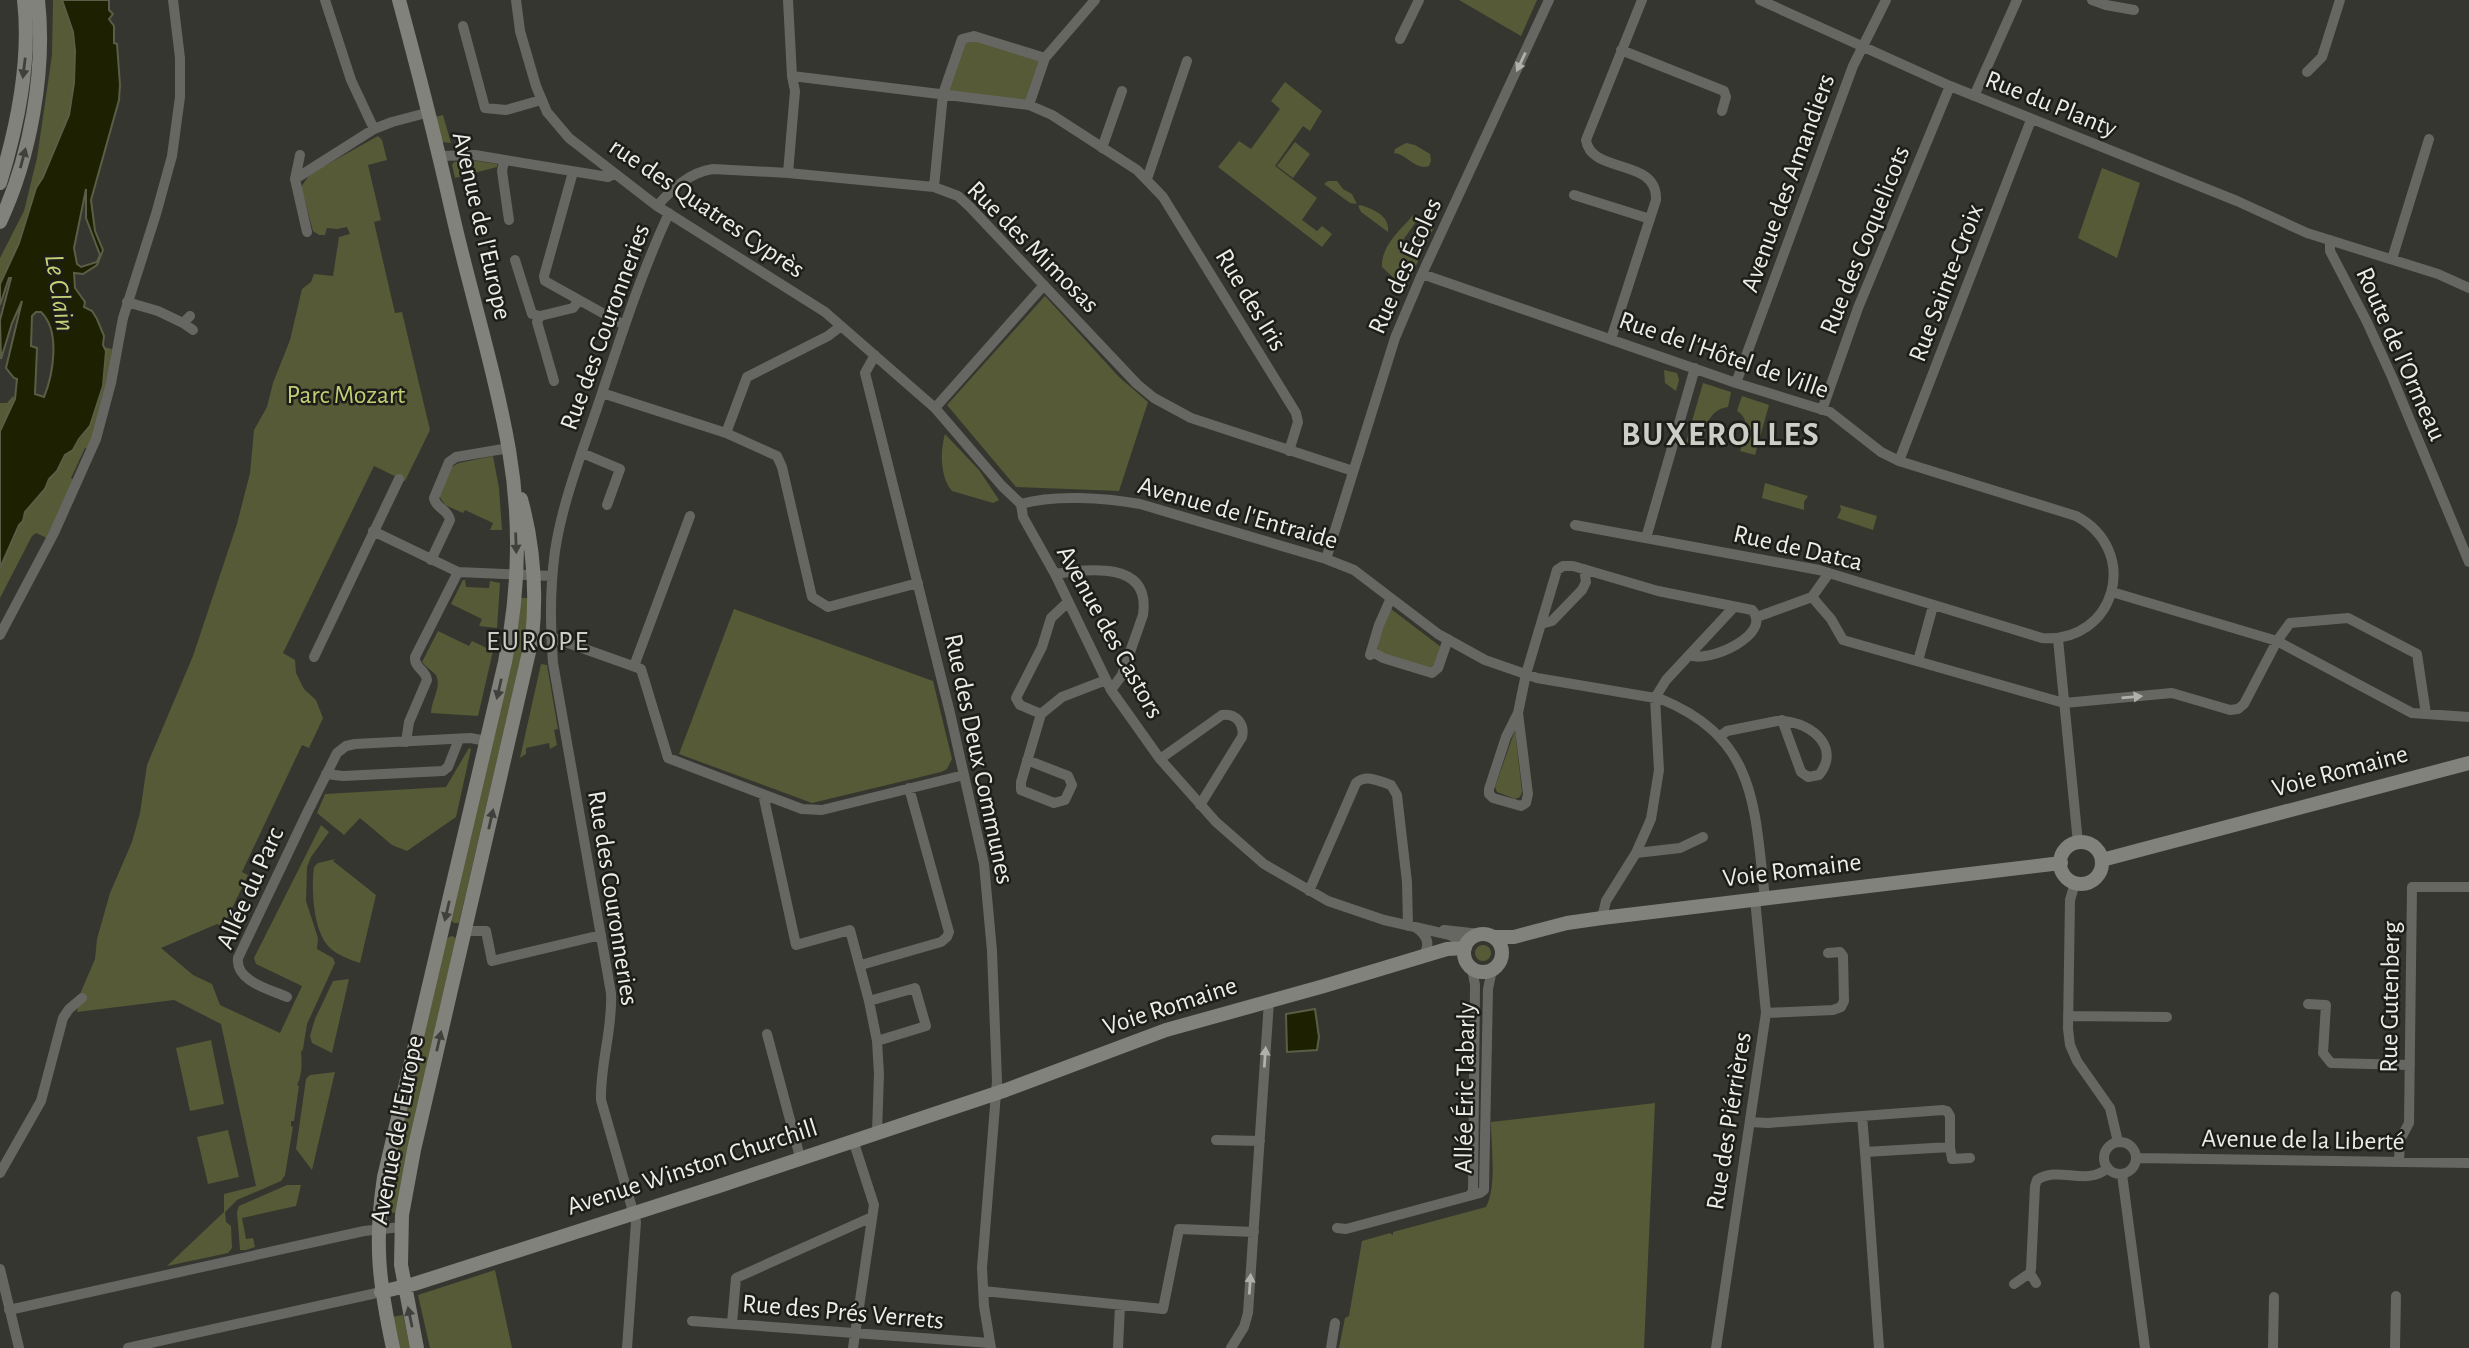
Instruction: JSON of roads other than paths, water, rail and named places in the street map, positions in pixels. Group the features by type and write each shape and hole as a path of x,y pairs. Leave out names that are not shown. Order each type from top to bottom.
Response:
{"main road":[{"path":"0,182 18,113 27,28 24,0"},
{"path":"0,222 20,166 34,100 40,38 38,0"},
{"name":"Avenue de l'Europe","path":"393,1348 381,1292 378,1230 384,1177 510,640 517,574 509,448 441,156 399,0"},
{"name":"Avenue de l'Europe","path":"403,1284 401,1227 404,1198 528,659 533,623 533,549 511,464"},
{"name":"Voie Romaine","path":"2102,860 2469,763"},
{"path":"2078,843 2091,845 2102,860 2102,867 2095,879 2082,884 2075,883 2064,875 2061,863 2066,850 2078,843"},
{"name":"Voie Romaine","path":"1468,956 1473,937 1514,937 1559,925 1602,918 2061,863"},
{"name":"Voie Romaine","path":"996,1093 1166,1030 1450,948 1468,956 1479,971 1497,964 1531,934"},
{"path":"1487,936 1501,946 1497,964"},
{"name":"Voie Romaine","path":"1363,975 1468,956"},
{"name":"Avenue Winston Churchill","path":"403,1284 722,1185 996,1093"},
{"path":"378,1230 390,1240 417,1348"},
{"path":"381,1292 403,1284"}],"street":[{"path":"0,635 54,533 96,439 127,302 164,188 176,130 180,58 173,0"},
{"path":"325,0 351,80 374,130"},
{"name":"rue des Quatres Cyprès","path":"516,0 524,50 541,100 557,125 589,154 657,206 796,291 875,355"},
{"path":"788,0 789,64 795,91 788,173"},
{"path":"1029,105 1045,58 1095,0"},
{"path":"1400,39 1419,0"},
{"name":"Rue des Écoles","path":"1326,559 1395,338 1549,0"},
{"path":"1611,339 1650,219 1656,191 1652,180 1596,156 1587,146 1588,134 1642,0"},
{"name":"Rue du Planty","path":"1760,0 1950,86 2237,201 2307,233 2392,259 2469,288"},
{"name":"Avenue des Amandiers","path":"1736,383 1853,66 1886,0"},
{"path":"1974,96 2017,0"},
{"path":"2092,0 2134,10"},
{"path":"2307,72 2322,57 2340,0"},
{"path":"463,26 485,108 506,110 541,100"},
{"path":"934,187 943,94 959,42 965,36 974,36 1045,58"},
{"path":"1621,50 1724,91 1726,97 1722,111"},
{"path":"1147,178 1187,61"},
{"name":"Rue des Iris","path":"792,76 1029,105 1052,115 1147,178 1187,234 1296,413 1298,422 1289,451"},
{"name":"Rue des Coquelicots","path":"1822,410 1858,308 1950,86"},
{"path":"1102,148 1122,91"},
{"path":"295,179 374,130 392,122 430,112"},
{"name":"Rue Sainte-Croix","path":"1899,461 2031,120"},
{"path":"2392,259 2429,139"},
{"path":"589,154 590,161 579,173 544,276 545,281 624,326"},
{"path":"300,155 295,179 307,232"},
{"path":"441,156 475,155 608,177 614,174"},
{"path":"504,160 502,171 509,220"},
{"name":"Rue des Mimosas","path":"657,206 689,177 701,170 713,169 788,173 934,187 950,192 964,201 1137,384 1154,398 1191,418 1353,471"},
{"path":"1574,195 1650,219"},
{"name":"Rue des Couronneries","path":"627,1348 636,1222 601,1100 600,1080 611,1007 601,935 559,699 551,637 552,576 556,544 582,453 624,326 669,213"},
{"name":"Route de l'Ormeau","path":"2330,240 2330,251 2392,377 2469,562"},
{"path":"515,260 532,314 540,316 573,307 579,300"},
{"name":"Rue de l'Hôtel de Ville","path":"1422,274 1736,383 1822,410 1839,418 1881,452 1899,461 2085,521 2104,541 2110,552 2115,579 2112,592"},
{"path":"935,408 1044,285"},
{"path":"127,302 161,314 186,319 193,330"},
{"path":"540,316 537,322 554,381"},
{"path":"726,433 747,377 828,336 841,326"},
{"name":"Avenue des Castors","path":"875,355 935,408 1002,486 1021,504 1023,517 1055,574 1108,685 1160,760 1230,835 1264,864 1309,891 1363,914 1433,930 1487,936"},
{"name":"Rue des Deux Communes","path":"875,355 865,373 984,864 998,1051 982,1268 990,1346"},
{"path":"1646,538 1695,368"},
{"path":"602,393 726,433 777,456 782,467 812,597 818,603 828,607 918,583"},
{"path":"431,560 450,522 448,514 437,507 433,498 449,461 456,457 509,448"},
{"path":"582,453 620,469 607,505"},
{"path":"314,657 399,479"},
{"name":"Avenue de l'Entraide","path":"1021,504 1046,499 1115,500 1140,504 1326,559 1354,570 1419,620 1485,660 1526,674 1655,698 1692,714 1719,737 1742,768 1750,788 1755,809 1760,899"},
{"path":"634,666 690,516"},
{"name":"Rue de Datca","path":"1575,526 1829,573 2008,629 2042,638 2058,639"},
{"path":"373,531 458,572 552,576"},
{"path":"1518,713 1528,794 1527,803 1521,806 1493,798 1489,792 1506,737 1518,713 1526,674 1557,570 1568,565 1658,591 1752,610 1757,617 1758,623 1753,632 1728,649 1700,658 1689,655"},
{"path":"1541,624 1552,621 1582,590 1586,582 1584,569"},
{"path":"1027,760 1068,776 1072,785 1065,800 1054,803 1021,790 1021,782 1027,760 1041,714 1062,697 1108,685 1122,675 1143,615 1143,598 1139,589 1126,575 1115,570 1055,574"},
{"path":"407,742 409,722 427,680 416,664 415,657 458,572"},
{"path":"1757,617 1812,597 1829,573"},
{"path":"2078,843 2058,639 2090,625 2112,592 2277,641 2412,713 2469,717"},
{"path":"1812,597 1831,619 1843,640 2064,703 2172,693 2234,710 2244,704 2277,641 2290,623 2348,618 2417,654 2426,714"},
{"path":"1391,598 1379,625 1371,655 1432,673 1438,668 1448,639"},
{"path":"1041,714 1020,705 1017,693 1038,658 1051,618 1068,602"},
{"path":"1918,661 1933,606"},
{"path":"1602,918 1606,901 1636,853 1651,819 1659,770 1655,698 1666,680 1734,607"},
{"path":"551,637 641,669 668,758 803,809 813,811 964,775"},
{"path":"1160,760 1222,715 1230,714 1238,719 1243,728 1242,737 1200,805"},
{"path":"1719,737 1727,731 1782,720 1798,725 1822,738 1826,752 1819,775 1808,777 1801,772 1782,720"},
{"path":"326,774 343,776 443,771 448,767 459,739"},
{"name":"Allée du Parc","path":"287,997 244,976 239,972 237,961 337,753 346,746 459,739 487,741"},
{"path":"1309,891 1356,783 1367,778 1391,785 1397,795 1411,926 1426,937 1428,947 1424,955"},
{"path":"861,965 941,942 949,932 909,788"},
{"path":"763,794 796,945 850,930 861,965 877,1041 877,1132"},
{"path":"1636,853 1680,848 1703,837"},
{"path":"2075,883 2070,900 2068,1037 2072,1051 2110,1108 2118,1142"},
{"name":"Rue Gutenberg","path":"2399,1162 2400,1140 2409,1123 2412,887 2469,887"},
{"name":"Rue des Piérrières","path":"1716,1348 1766,1013 1760,899"},
{"name":"Avenue des Castors","path":"1433,930 1457,938 1468,956"},
{"path":"465,931 486,931 492,961 601,935"},
{"path":"1766,1013 1833,1010 1841,1007 1844,1001 1843,956 1840,952 1828,953"},
{"name":"Allée Éric Tabarly","path":"1468,956 1475,985 1473,1191 1469,1196"},
{"name":"Allée Éric Tabarly","path":"1337,1228 1346,1229 1482,1192 1485,1185 1488,989 1497,964"},
{"path":"869,1001 915,988 926,1026 877,1041"},
{"path":"0,1172 41,1101 63,1018 82,998"},
{"path":"1231,1348 1247,1320 1269,1001"},
{"path":"2308,1004 2326,1005 2323,1047 2326,1060 2336,1063 2410,1065"},
{"path":"2068,1016 2167,1017"},
{"path":"767,1034 800,1157"},
{"path":"1750,1122 1947,1111 1950,1116 1952,1159 1970,1158"},
{"path":"1862,1116 1879,1348"},
{"path":"853,1140 874,1205 853,1348"},
{"path":"1216,1140 1260,1141"},
{"path":"2118,1142 2130,1146 2136,1158 2132,1169 2122,1174 2108,1168 2105,1153 2118,1142"},
{"path":"1865,1152 1950,1147"},
{"name":"Avenue de la Liberté","path":"2136,1158 2469,1163"},
{"path":"2036,1283 2030,1273 2035,1184 2045,1176 2096,1176 2108,1168"},
{"path":"2122,1174 2145,1348"},
{"path":"732,1323 736,1278 872,1217"},
{"path":"9,1310 401,1227"},
{"path":"983,1291 1163,1309 1179,1229 1254,1232"},
{"path":"0,1269 19,1348"},
{"path":"2014,1284 2030,1273"},
{"path":"128,1348 148,1346 381,1292"},
{"path":"2395,1348 2396,1296"},
{"path":"2273,1348 2274,1297"},
{"path":"1118,1348 1120,1305"},
{"name":"Rue des Prés Verrets","path":"692,1321 990,1346"},
{"path":"1331,1348 1335,1323"}],"water":[{"name":"Le Clain","path":"62,0 109,0 109,10 113,14 109,19 114,26 114,43 117,44 119,100 91,200 95,231 103,250 97,265 83,274 74,273 75,288 85,302 84,307 92,311 104,336 103,345 106,351 103,386 90,426 73,450 65,455 45,489 25,512 0,568 0,431 15,399 17,379 6,368 22,301 1,359 0,320 11,278 0,305 0,284 19,243 36,188 69,115 74,83 73,32","holes":["86,189 86,218 100,255 97,262 81,267 77,264 74,248","41,312 47,320 53,341 52,365 44,397 35,394 37,348 31,346 32,316"]},
{"path":"1315,1009 1319,1037 1317,1050 1287,1052 1286,1014"}],"district":[{"name":"BUXEROLLES","path":"1721,435"},
{"name":"EUROPE","path":"538,642"}],"park label":[{"name":"Parc Mozart","path":"346,395"}]}
